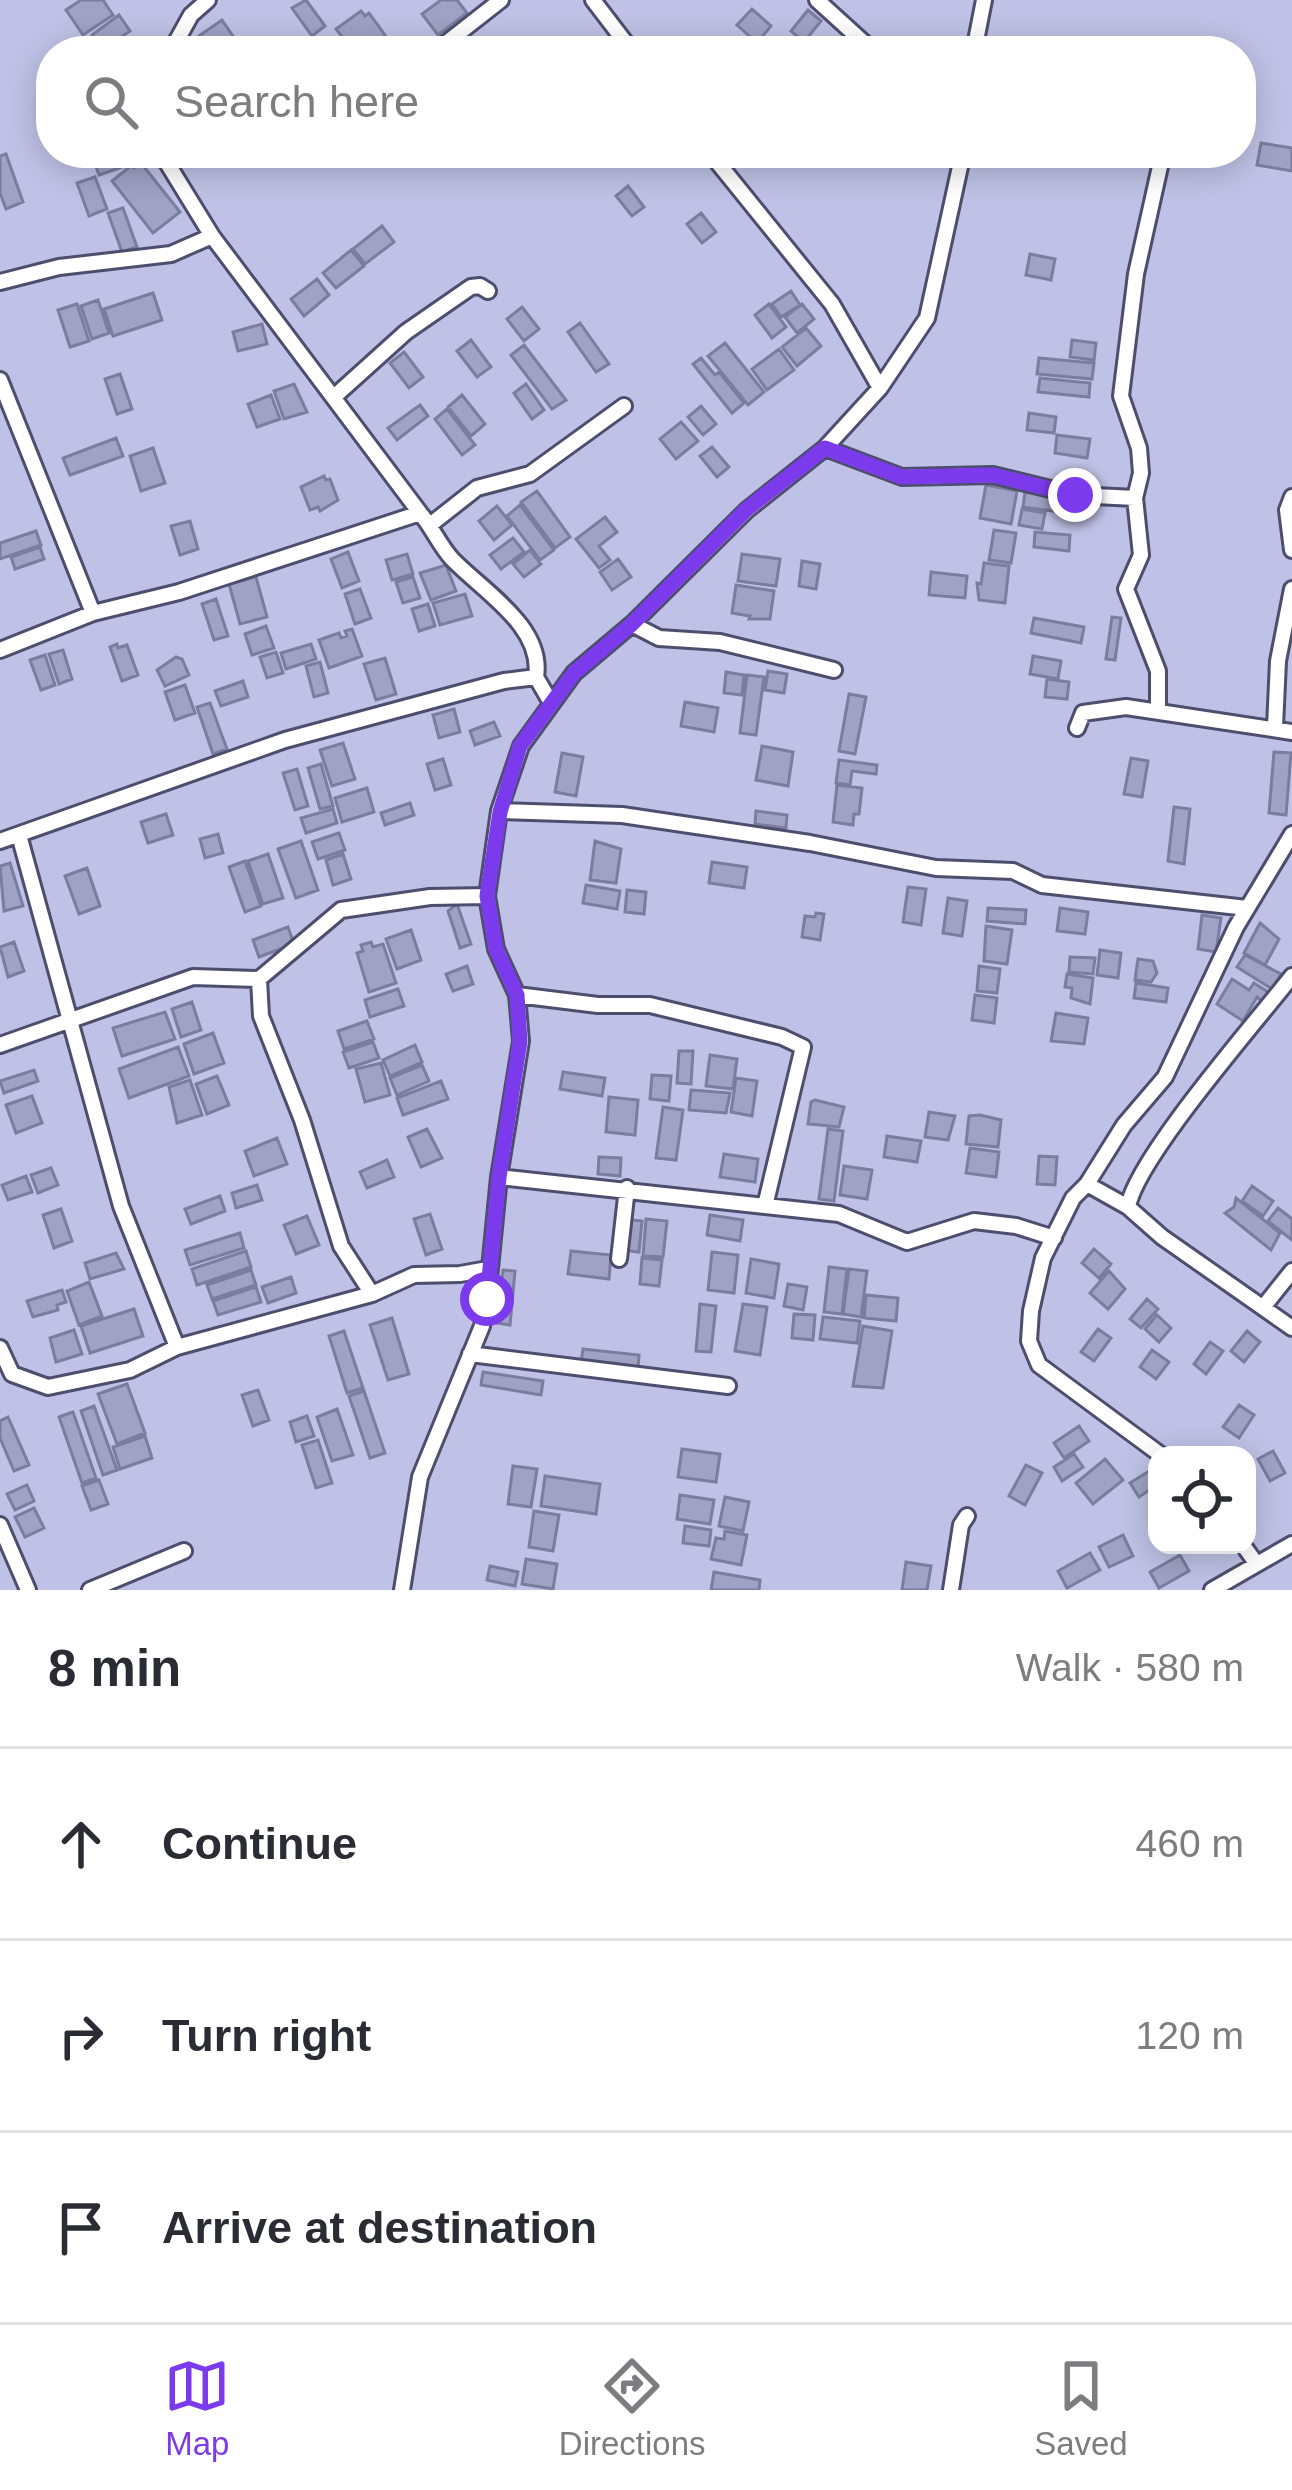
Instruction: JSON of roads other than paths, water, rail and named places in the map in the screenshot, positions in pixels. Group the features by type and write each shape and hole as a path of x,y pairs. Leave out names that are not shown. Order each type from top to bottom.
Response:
{"street":[{"path":"179,36 191,15 208,0"},
{"path":"455,36 501,0"},
{"path":"593,0 621,36"},
{"path":"817,0 857,36"},
{"path":"977,36 984,0"},
{"path":"170,168 212,236 335,396 448,555 505,608 534,643 536,677 550,700"},
{"path":"722,168 832,304 880,388"},
{"path":"402,1590 420,1477 482,1326 520,1041 517,995 496,949 487,896 500,812 520,746 550,700 598,650 632,624 747,509 825,448 880,388 927,318 960,168"},
{"path":"1158,711 1158,671 1126,589 1141,555 1135,498 1141,473 1138,448 1120,396 1136,274 1160,168"},
{"path":"0,282 59,267 171,254 212,236"},
{"path":"335,396 406,332 471,286 488,292"},
{"path":"0,380 93,614"},
{"path":"0,650 93,614 425,519 477,488 530,474 624,406"},
{"path":"825,448 902,477 993,475 1075,495 1135,498"},
{"path":"1292,497 1287,510 1292,550"},
{"path":"1275,727 1278,661 1292,589"},
{"path":"632,624 659,638 720,642 833,670"},
{"path":"0,841 285,740 504,681 536,677"},
{"path":"1077,728 1083,713 1126,707 1292,732"},
{"path":"500,812 622,815 810,843 936,868 1013,871 1042,885 1247,908"},
{"path":"1149,1446 1040,1365 1029,1341 1043,1258 1073,1198 1165,1076 1247,908 1292,834"},
{"path":"19,835 121,1206 176,1347"},
{"path":"0,1045 194,977 259,979 340,910 430,897 487,896"},
{"path":"1128,1207 1130,1193 1150,1159 1292,976"},
{"path":"259,979 261,1016 302,1120 340,1246 372,1294"},
{"path":"517,995 598,1005 650,1005 782,1036 803,1047 765,1205"},
{"path":"499,1177 839,1214 907,1242 974,1221 1016,1226 1054,1238"},
{"path":"1087,1184 1128,1207 1162,1237 1292,1328"},
{"path":"619,1258 627,1188"},
{"path":"0,1348 12,1374 48,1387 130,1370 176,1347 372,1294 414,1275 488,1269"},
{"path":"1264,1306 1292,1271"},
{"path":"470,1354 728,1386"},
{"path":"951,1590 961,1525 967,1516"},
{"path":"0,1525 28,1590"},
{"path":"1212,1590 1292,1544"},
{"path":"90,1590 184,1551"},
{"path":"1250,1554 1256,1563"}]}
